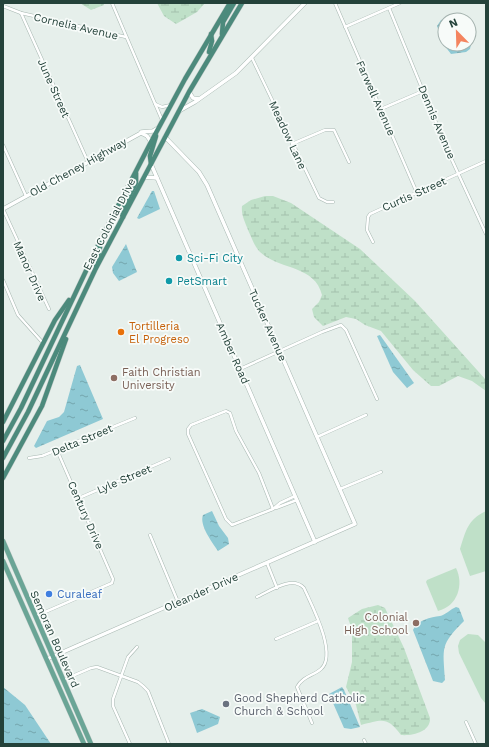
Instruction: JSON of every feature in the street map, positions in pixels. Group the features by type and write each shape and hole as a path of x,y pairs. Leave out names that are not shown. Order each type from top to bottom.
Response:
{"highway":[{"name":"East Colonial Drive","path":"3,441 103,235 160,124 230,3"},
{"path":"222,35 223,22 234,3"},
{"name":"East Colonial Drive","path":"3,458 28,412 95,270 178,111 242,3"},
{"path":"205,64 212,42 211,34"},
{"path":"151,164 150,156 160,124"},
{"path":"123,217 121,213 136,183 136,172"},
{"path":"95,270 103,235"},
{"path":"3,422 55,320 76,291"},
{"path":"3,478 48,392 70,324"},
{"path":"3,471 9,469"}],"main road":[{"name":"Semoran Boulevard","path":"3,541 91,744"},
{"name":"Semoran Boulevard","path":"4,564 84,744"}],"street":[{"path":"112,3 155,103 160,124"},
{"path":"178,111 199,99 236,73 305,3"},
{"name":"Farwell Avenue","path":"335,3 417,193"},
{"path":"345,27 400,3"},
{"name":"Cornelia Avenue","path":"3,6 21,13 126,37"},
{"name":"Dennis Avenue","path":"389,8 446,147 486,234"},
{"name":"June Street","path":"21,13 88,162"},
{"name":"Meadow Lane","path":"252,58 319,198 327,202 333,202"},
{"path":"381,109 423,91"},
{"path":"189,92 194,99 199,99"},
{"path":"155,103 162,107 171,105"},
{"name":"Old Cheney Highway","path":"3,209 141,132 153,131 160,124"},
{"path":"292,144 325,130 334,130 349,162"},
{"path":"141,132 147,136 151,142"},
{"name":"Tucker Avenue","path":"165,137 199,172 207,185 355,524"},
{"path":"3,145 26,196"},
{"name":"Curtis Street","path":"374,242 367,230 368,217 380,209 486,161"},
{"name":"Amber Road","path":"151,164 315,542"},
{"path":"144,177 157,178"},
{"name":"Manor Drive","path":"3,209 49,309"},
{"path":"3,280 18,315 43,343"},
{"path":"240,369 341,325 346,330 377,399"},
{"path":"273,509 259,473 239,436 230,413 222,412 191,425 188,429 188,434 229,523 237,524 273,509 296,498"},
{"path":"317,437 366,416"},
{"name":"Delta Street","path":"29,458 37,458 135,418"},
{"name":"Century Drive","path":"35,616 112,583 114,579 57,450"},
{"name":"Lyle Street","path":"79,498 169,459"},
{"path":"340,490 381,472"},
{"name":"Oleander Drive","path":"46,659 355,524"},
{"path":"150,535 178,602"},
{"path":"267,563 278,588"},
{"path":"257,596 289,583 300,584 304,588 327,645 325,664 322,669 304,678 297,687 312,723"},
{"path":"276,639 318,621"},
{"path":"130,744 114,706 114,692 128,657 137,647"},
{"path":"63,680 91,668 97,667 138,682 148,691 169,744"},
{"path":"466,722 476,744"},
{"path":"364,740 366,744"}],"green space":[{"path":"80,3 103,3 104,5 91,10"},
{"path":"157,3 205,3 197,12 176,24 164,16"},
{"path":"265,196 273,196 291,203 360,249 415,301 486,380 486,391 472,381 458,376 439,386 431,386 413,370 381,331 365,325 356,319 346,317 323,326 314,317 312,309 319,302 322,295 318,285 312,278 304,273 268,258 260,252 248,230 243,215 242,206 251,200"},
{"path":"486,511 486,571 470,576 460,549 466,531 471,522"},
{"path":"456,568 459,581 458,594 450,604 438,611 426,582 427,580"},
{"path":"378,605 385,608 404,648 430,718 427,727 415,734 401,735 392,725 384,721 361,725 356,705 346,687 352,662 352,630 348,618 362,609"},
{"path":"468,634 478,635 486,643 486,704 481,698 459,653 458,646 460,640"}],"water":[{"path":"449,52 466,52 451,54"},
{"path":"152,191 154,191 160,209 139,219 137,218"},
{"path":"126,244 137,272 119,281 113,273 112,267"},
{"path":"380,335 414,383 407,388 393,372 377,336"},
{"path":"80,365 103,419 36,448 34,446 47,421 59,417 64,412 77,366"},
{"path":"212,511 219,526 228,538 229,544 218,551 204,528 202,519 203,515"},
{"path":"456,607 459,608 464,621 456,629 445,647 445,680 442,683 433,681 413,630 421,621 442,615"},
{"path":"3,687 25,705 51,744 3,744"},
{"path":"342,687 360,727 351,729 344,728 329,694"},
{"path":"202,709 220,717 218,724 197,733 190,713"}],"place":[{"name":"Sci-Fi City","path":"179,258"},
{"name":"PetSmart","path":"169,281"},
{"name":"Tortilleria El Progreso","path":"121,332"},
{"name":"Faith Christian University","path":"114,378"},
{"name":"Curaleaf","path":"49,594"},
{"name":"Colonial High School","path":"416,623"},
{"name":"Good Shepherd Catholic Church & School","path":"226,704"}]}
